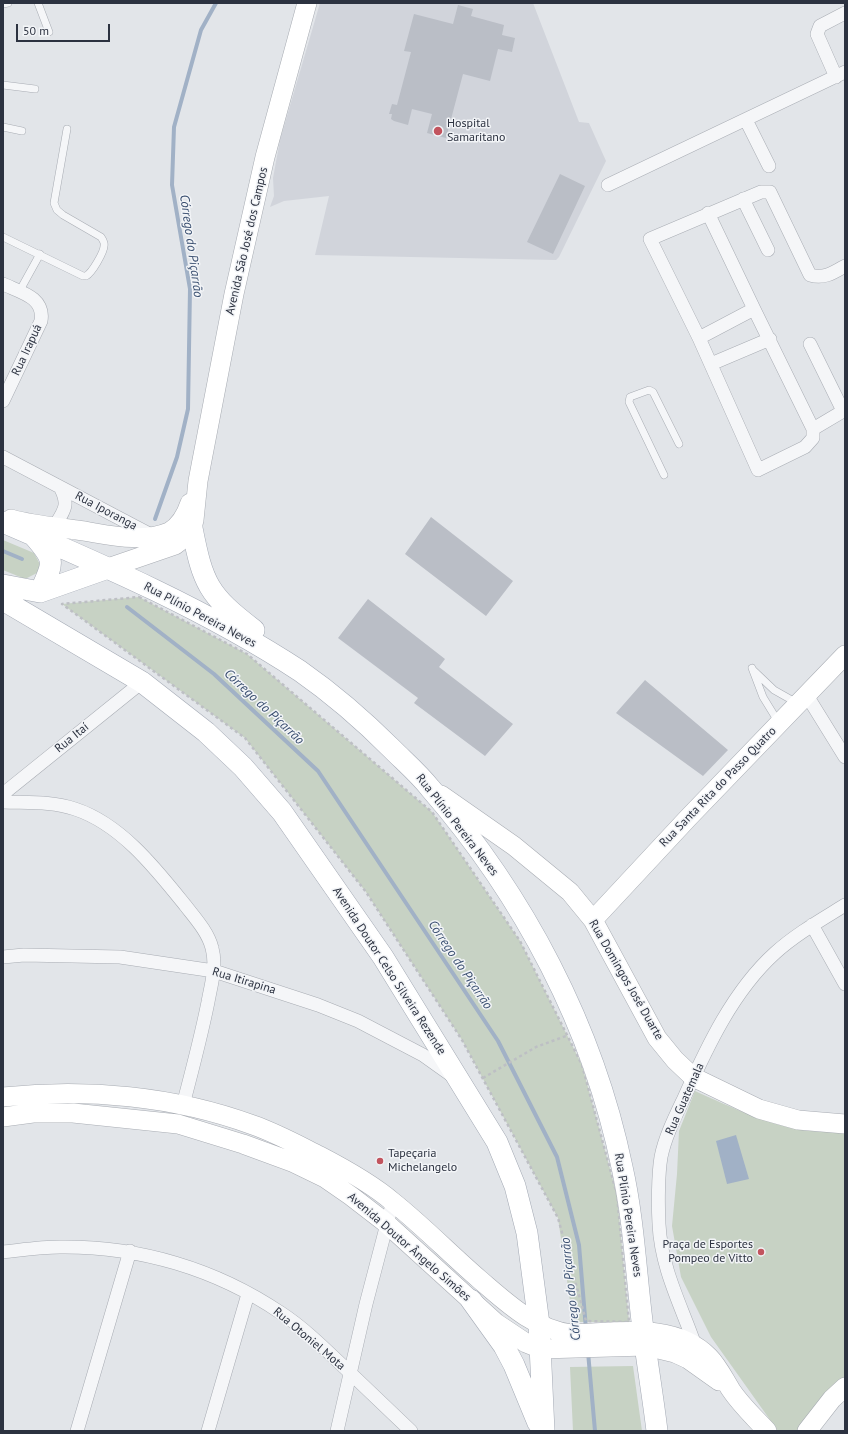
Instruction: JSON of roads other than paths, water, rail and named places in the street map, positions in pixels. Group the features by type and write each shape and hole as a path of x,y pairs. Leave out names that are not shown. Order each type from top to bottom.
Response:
{"main road":[{"name":"Avenida São José dos Campos","path":"192,528 198,481 234,294 265,157 307,3"},
{"name":"Avenida São José dos Campos","path":"3,517 54,528 130,536 153,536 168,532 181,522 187,512 198,481"},
{"name":"Rua Plínio Pereira Neves","path":"3,522 108,568 238,632 302,673 370,728 430,787 494,870 542,948 565,994 583,1036 604,1096 622,1168 634,1238 636,1333 657,1431"},
{"path":"4,597 40,592 146,553 175,545 188,535 192,528"},
{"path":"192,528 199,563 212,592 236,616 271,644 302,673"},
{"path":"33,535 48,552 52,562 40,592"},
{"name":"Avenida Doutor Celso Silveira Rezende","path":"4,597 142,682 206,732 243,767 282,812 383,957 498,1142 515,1186 527,1233 539,1324 543,1431"},
{"name":"Rua Santa Rita do Passo Quatro","path":"593,920 646,862 845,654"},
{"name":"Rua Domingos José Duarte","path":"430,787 514,846 570,892 593,920 657,1038 675,1060 693,1077 759,1109 798,1120 845,1124"},
{"name":"Avenida Doutor Ângelo Simões","path":"3,1097 68,1093 127,1096 184,1105 253,1124 295,1143 338,1166 393,1201 526,1318 583,1340"},
{"name":"Avenida Doutor Ângelo Simões","path":"3,1117 33,1113 73,1113 178,1124 243,1144 292,1162 325,1178 351,1196 386,1223 496,1323 515,1337 540,1349 583,1340 636,1333"},
{"path":"471,1300 504,1346 543,1431"},
{"path":"636,1333 682,1339 695,1345 709,1357 731,1390 767,1431"},
{"path":"636,1333 688,1359 731,1390"},
{"path":"807,1431 832,1399 845,1386"}],"street":[{"path":"608,185 840,74 817,34 820,26 845,13"},
{"path":"746,120 769,166"},
{"path":"708,213 813,429 813,438 806,447 758,470 699,338 650,238 708,213 761,192 770,192 810,274 819,277 828,275 845,266"},
{"path":"743,199 768,250"},
{"path":"3,284 19,292"},
{"name":"Rua Irapuá","path":"3,401 41,320 43,312 41,306 35,300 19,292"},
{"path":"699,338 754,309"},
{"path":"711,364 770,339"},
{"path":"810,344 844,411 813,429"},
{"name":"Rua Iporanga","path":"3,457 153,536"},
{"name":"Rua Iporanga","path":"54,528 65,507 65,496 60,487"},
{"name":"Rua Itaí","path":"3,794 142,682"},
{"path":"802,699 845,757"},
{"path":"3,802 55,804 75,809 96,818 119,834 157,870 202,927 212,948 214,971 201,1039 184,1105"},
{"name":"Rua Guatemala","path":"695,1345 673,1289 663,1255 659,1224 661,1157 673,1122 693,1077 720,1025 750,980 775,953 812,925 845,905"},
{"path":"812,925 845,984"},
{"name":"Rua Itirapina","path":"3,957 24,955 120,957 214,971 318,1005 358,1021 423,1055 463,1084"},
{"path":"337,1431 386,1223 393,1201"},
{"name":"Rua Otoniel Mota","path":"3,1252 59,1247 130,1251 156,1256 204,1272 282,1313 322,1347 411,1431"},
{"path":"77,1431 130,1251"},
{"path":"208,1431 248,1294"}],"lane":[{"path":"3,4 8,3"},
{"path":"38,3 49,32"},
{"path":"3,85 35,89"},
{"path":"3,127 22,131"},
{"path":"3,237 86,276 92,271 105,245 101,237 57,210 54,203 67,129"},
{"path":"19,292 40,254"},
{"path":"664,475 629,402 630,397 649,390 653,392 679,444"},
{"path":"779,723 762,697 752,668 774,690 802,699"}],"water":[{"path":"736,1135 749,1179 727,1184 716,1141"}],"waterway":[{"name":"Córrego do Piçarrão","path":"155,519 177,457 188,409 190,289 172,185 174,127 201,30 216,3"},
{"path":"3,551 22,559"},
{"name":"Córrego do Piçarrão","path":"127,607 214,674 318,771 498,1041 557,1157 579,1245 586,1329"},
{"name":"Córrego do Piçarrão","path":"588,1352 595,1431"}],"place":[{"name":"Hospital Samaritano","path":"438,131"},
{"name":"Tapeçaria Michelangelo","path":"380,1161"},
{"name":"Praça de Esportes Pompeo de Vitto","path":"761,1252"}]}
